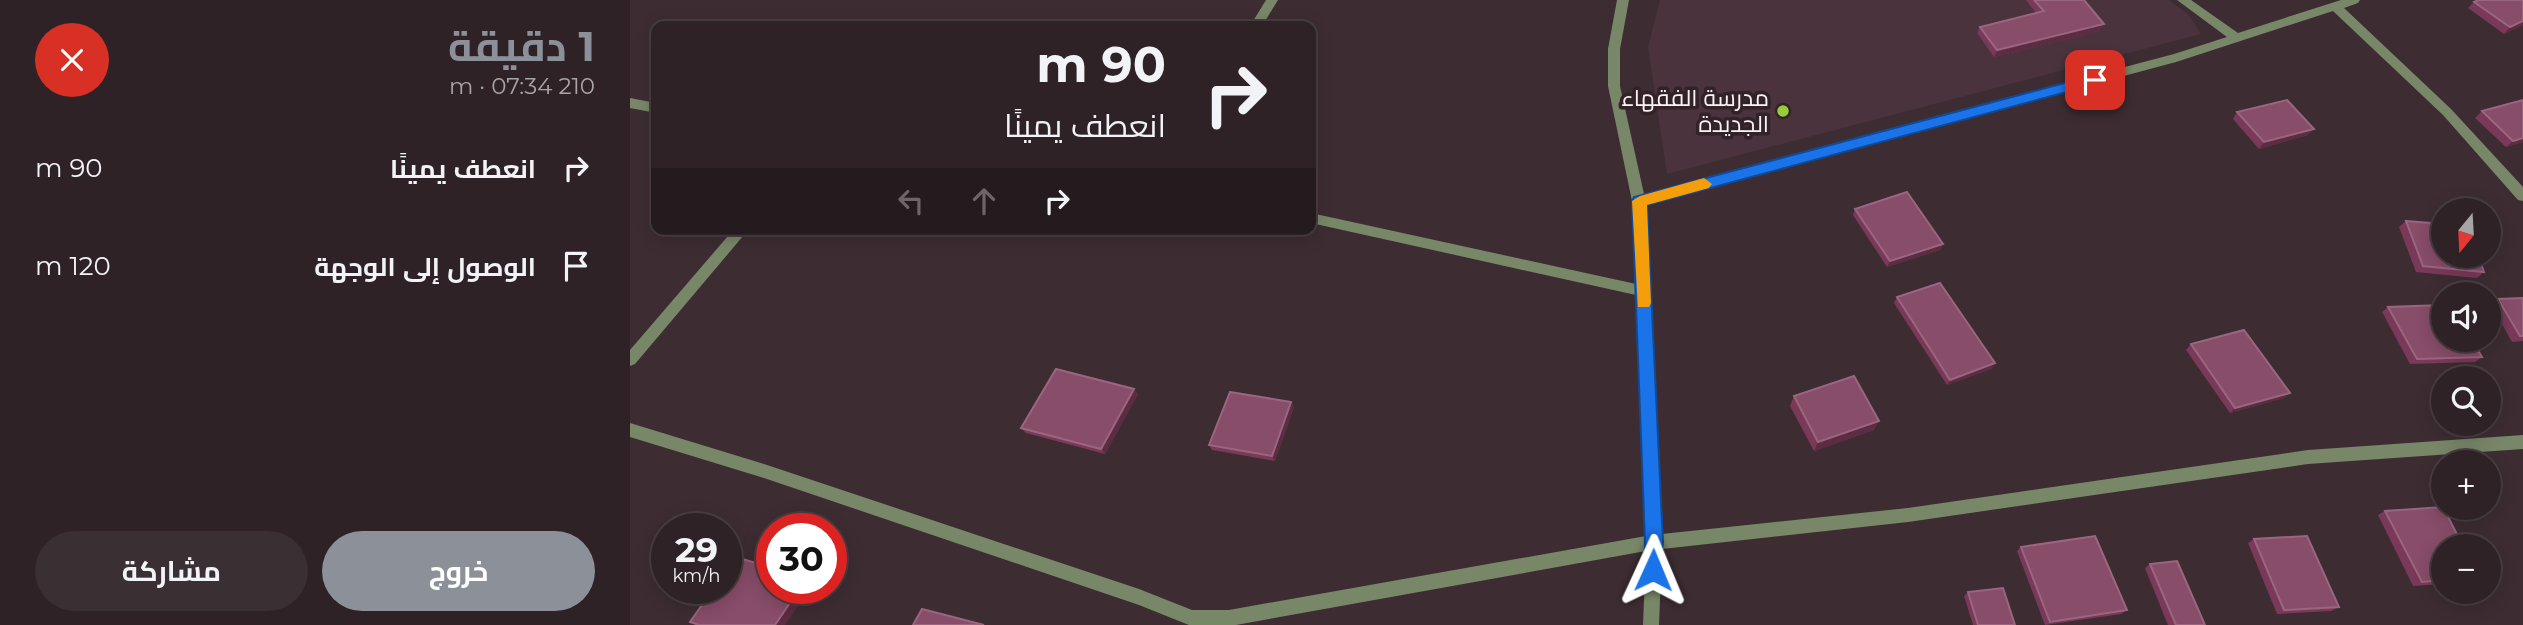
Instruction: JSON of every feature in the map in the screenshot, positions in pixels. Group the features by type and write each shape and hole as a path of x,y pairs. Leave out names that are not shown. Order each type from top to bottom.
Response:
{"street":[{"path":"1259,21 1272,0"},
{"path":"1623,0 1614,49 1614,86 1640,201 1654,542 1651,625"},
{"path":"2183,0 2235,37"},
{"path":"1640,201 2176,58 2354,0"},
{"path":"2336,7 2440,105 2523,196"},
{"path":"630,103 651,107"},
{"path":"1316,219 1643,291"},
{"path":"630,359 737,235"},
{"path":"630,430 803,484 1139,597 1192,618 1229,618 1654,542 1908,515 2308,457 2523,442"}],"shaded area":[{"name":"مدرسة الفقهاء الجديدة","path":"1660,0 2169,0 2188,14 2201,34 1667,174 1648,47"}],"building":[{"path":"2034,0 2084,0 2104,24 1997,50 1980,27 2044,11"},
{"path":"2523,0 2523,21 2510,27 2474,2"},
{"path":"2287,100 2314,129 2264,142 2237,112"},
{"path":"2523,100 2523,138 2513,141 2482,111"},
{"path":"1907,192 1943,244 1890,261 1855,209"},
{"path":"2406,221 2431,223 2431,267 2423,266"},
{"path":"2443,268 2482,268 2484,272"},
{"path":"1940,283 1995,363 1950,380 1897,297"},
{"path":"2523,298 2523,336 2520,336 2501,304 2501,299"},
{"path":"2431,305 2431,352 2479,352 2482,357 2417,359 2388,307"},
{"path":"2244,330 2290,393 2235,408 2191,344"},
{"path":"1056,369 1134,389 1101,449 1021,428"},
{"path":"1854,376 1879,421 1818,442 1794,396"},
{"path":"1230,392 1291,402 1272,456 1209,445"},
{"path":"2431,508 2431,520 2450,520 2457,534 2431,534 2431,581 2422,582 2385,511"},
{"path":"2095,536 2127,610 2050,622 2021,547"},
{"path":"2307,536 2339,607 2284,610 2254,539"},
{"path":"742,559 756,563 756,604 789,604 775,625 699,625 690,622 703,604 742,604"},
{"path":"2177,561 2205,625 2176,625 2150,564"},
{"path":"2003,588 2015,625 1978,625 1968,592"},
{"path":"922,609 984,625 913,625"}],"slow traffic":[{"path":"1644,303 1640,201 1704,184"}],"place":[{"name":"مدرسة الفقهاء الجديدة","path":"1783,111"}],"route":[{"path":"1653,570 1640,201 2095,80"}]}
